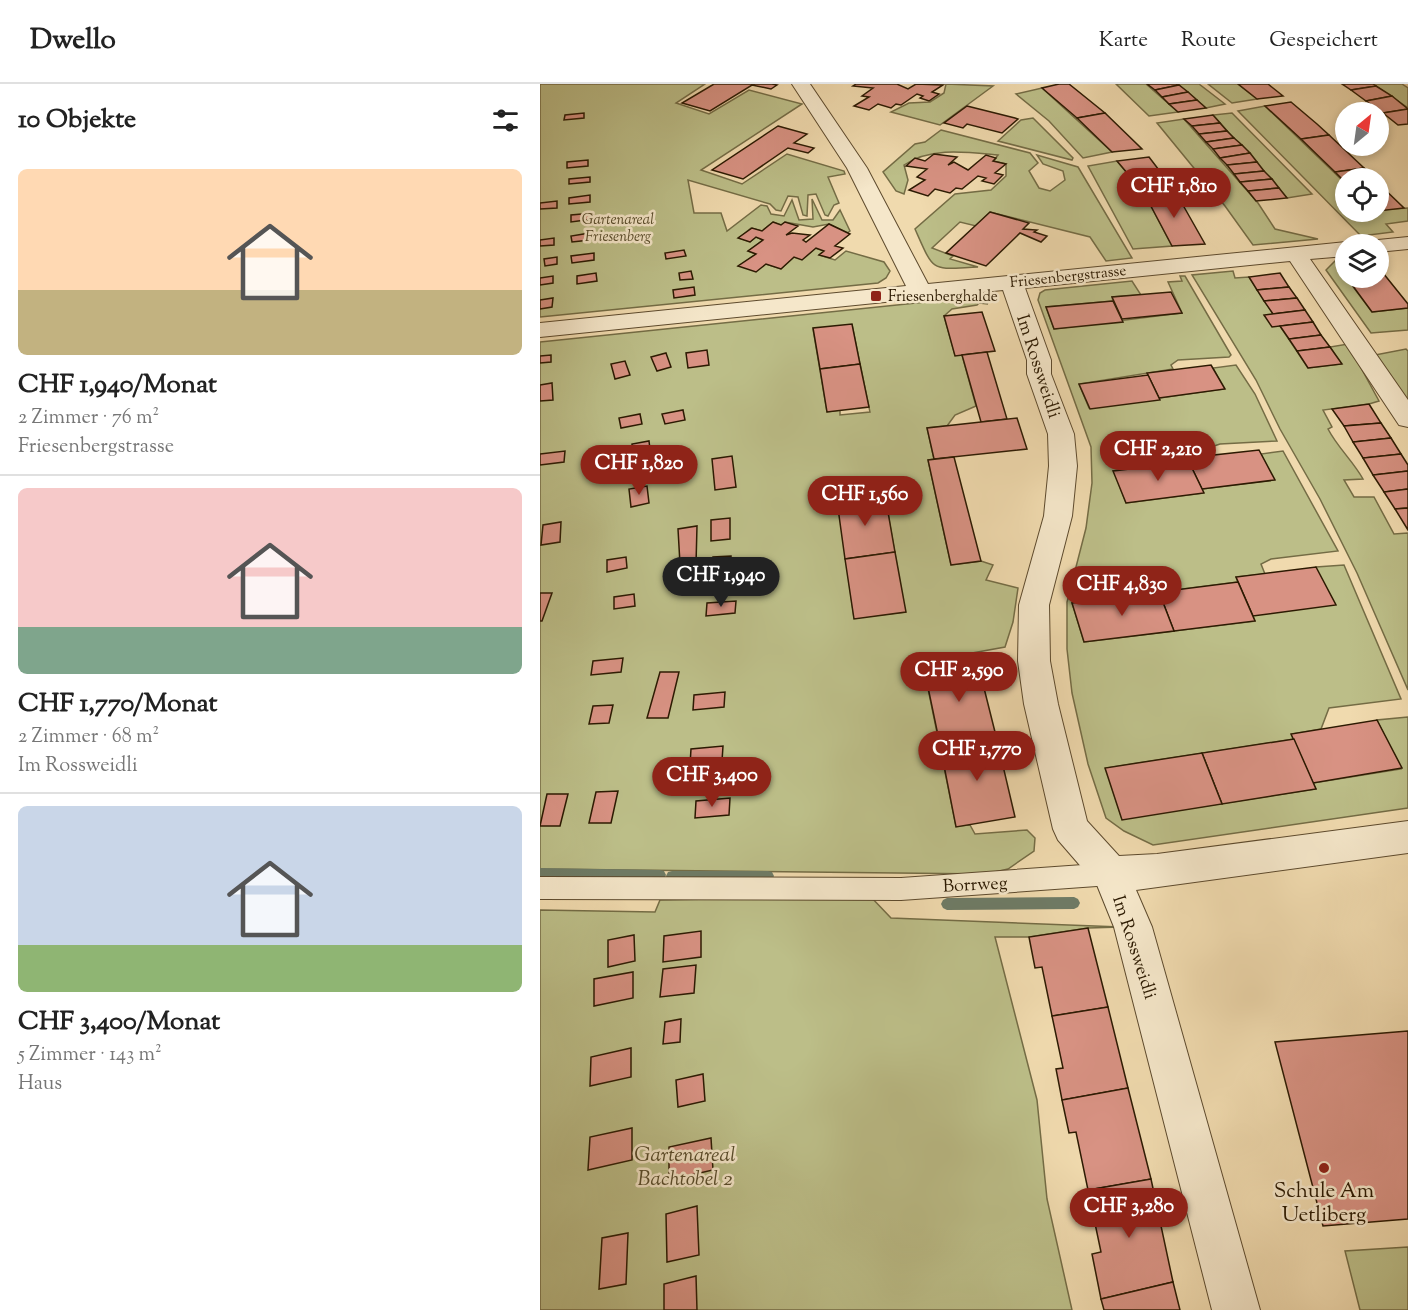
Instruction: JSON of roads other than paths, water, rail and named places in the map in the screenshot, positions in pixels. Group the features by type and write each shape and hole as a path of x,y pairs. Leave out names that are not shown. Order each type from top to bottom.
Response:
{"street":[{"path":"801,84 857,168 905,268 920,291"},
{"path":"1389,245 1408,243"},
{"name":"Friesenbergstrasse","path":"540,330 1335,250"},
{"path":"1296,254 1408,420"},
{"name":"Im Rossweidli","path":"1011,282 1039,360 1039,374 1061,434 1063,449 1062,496 1034,611 1034,661 1041,704 1071,830 1111,874 1132,927 1236,1310"},
{"name":"Borrweg","path":"1111,874 1157,871 1408,837"}],"lane":[{"name":"Borrweg","path":"540,888 901,889 1111,874"}],"waterway":[{"path":"540,873 660,875"},
{"path":"672,876 768,876"},
{"path":"947,904 1074,903"}],"place":[{"name":"Friesenberghalde","path":"876,296"},
{"name":"Schule Am Uetliberg","path":"1324,1168"}],"park label":[{"name":"Gartenareal Friesenberg","path":"618,228"},
{"name":"Gartenareal Bachtobel 2","path":"685,1166"}]}
